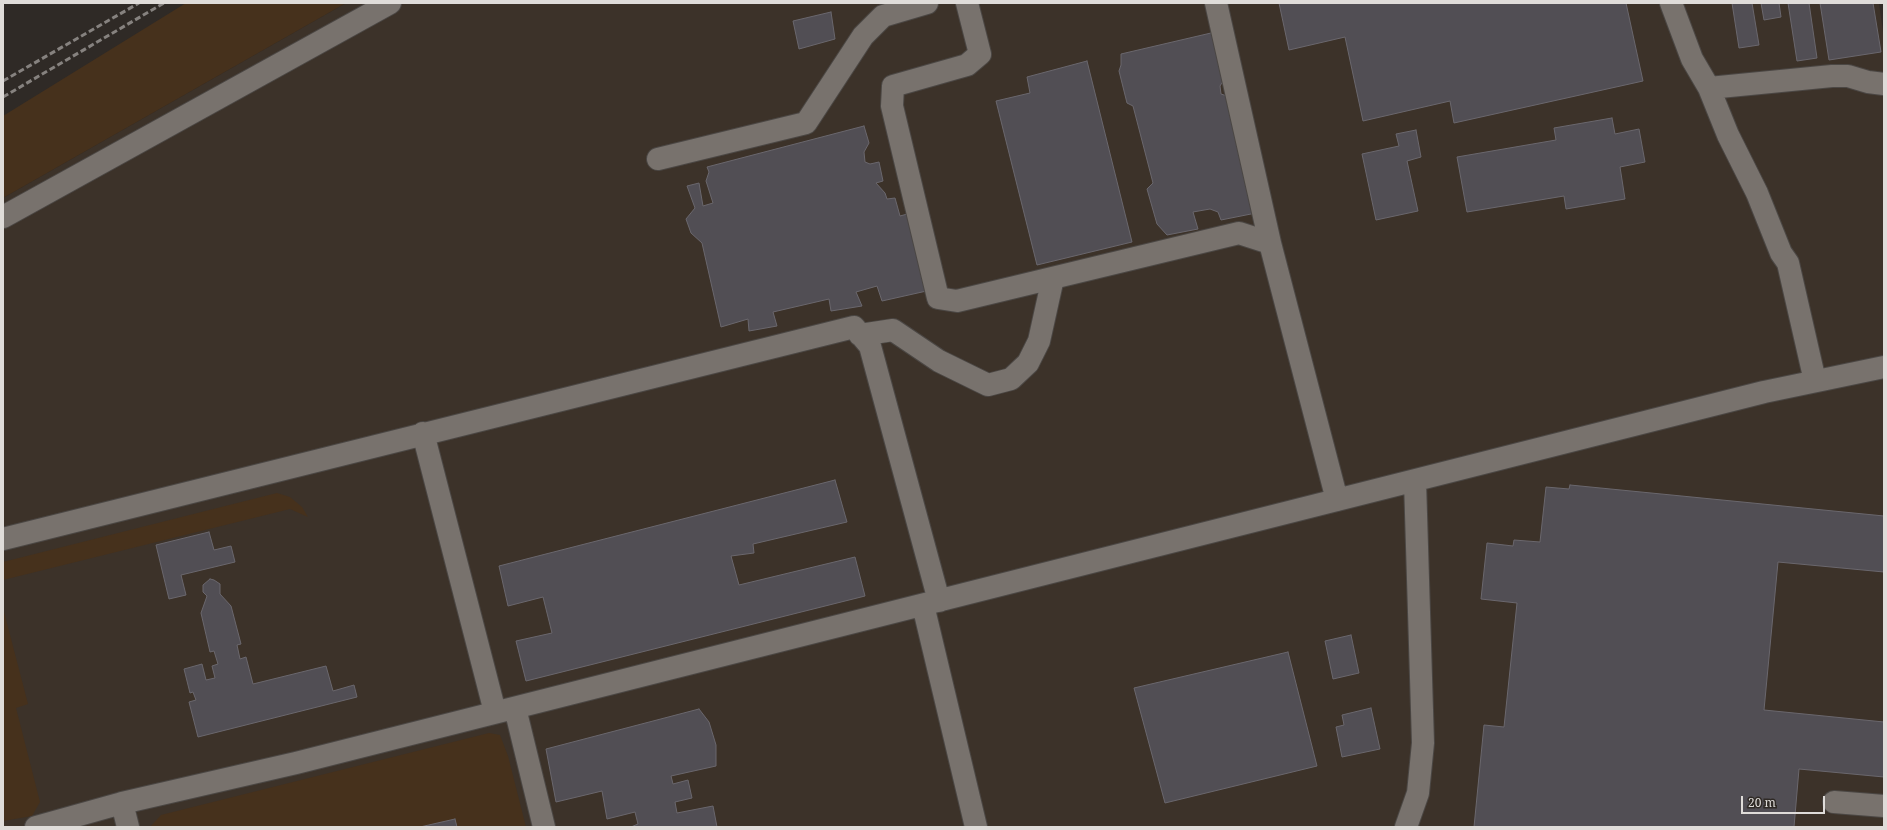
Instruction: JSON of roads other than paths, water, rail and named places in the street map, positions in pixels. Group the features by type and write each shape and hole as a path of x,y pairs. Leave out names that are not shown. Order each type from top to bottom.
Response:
{"lane":[{"path":"3,218 390,3"},
{"path":"658,159 806,123 863,36 883,16 927,3"},
{"path":"967,3 980,54 968,65 893,86 892,106 938,298 957,301 1239,232 1270,243"},
{"path":"1216,3 1270,243 1338,500"},
{"path":"1671,3 1692,59 1709,88 1728,135 1757,193 1781,253 1788,263 1814,381"},
{"path":"1709,88 1832,76 1848,76 1868,82 1884,84"},
{"path":"860,335 893,330 939,361 988,385 1011,379 1028,363 1039,340 1052,278"},
{"path":"3,539 423,433 854,327 870,346 931,603 976,827"},
{"path":"36,827 122,803 296,763 1756,394 1884,367"},
{"path":"423,433 505,710 544,827"},
{"path":"1406,827 1418,793 1423,743 1415,481"},
{"path":"1834,802 1884,806"},
{"path":"122,803 128,827"}],"railway":[{"path":"3,81 139,3"},
{"path":"3,97 164,3"}]}
